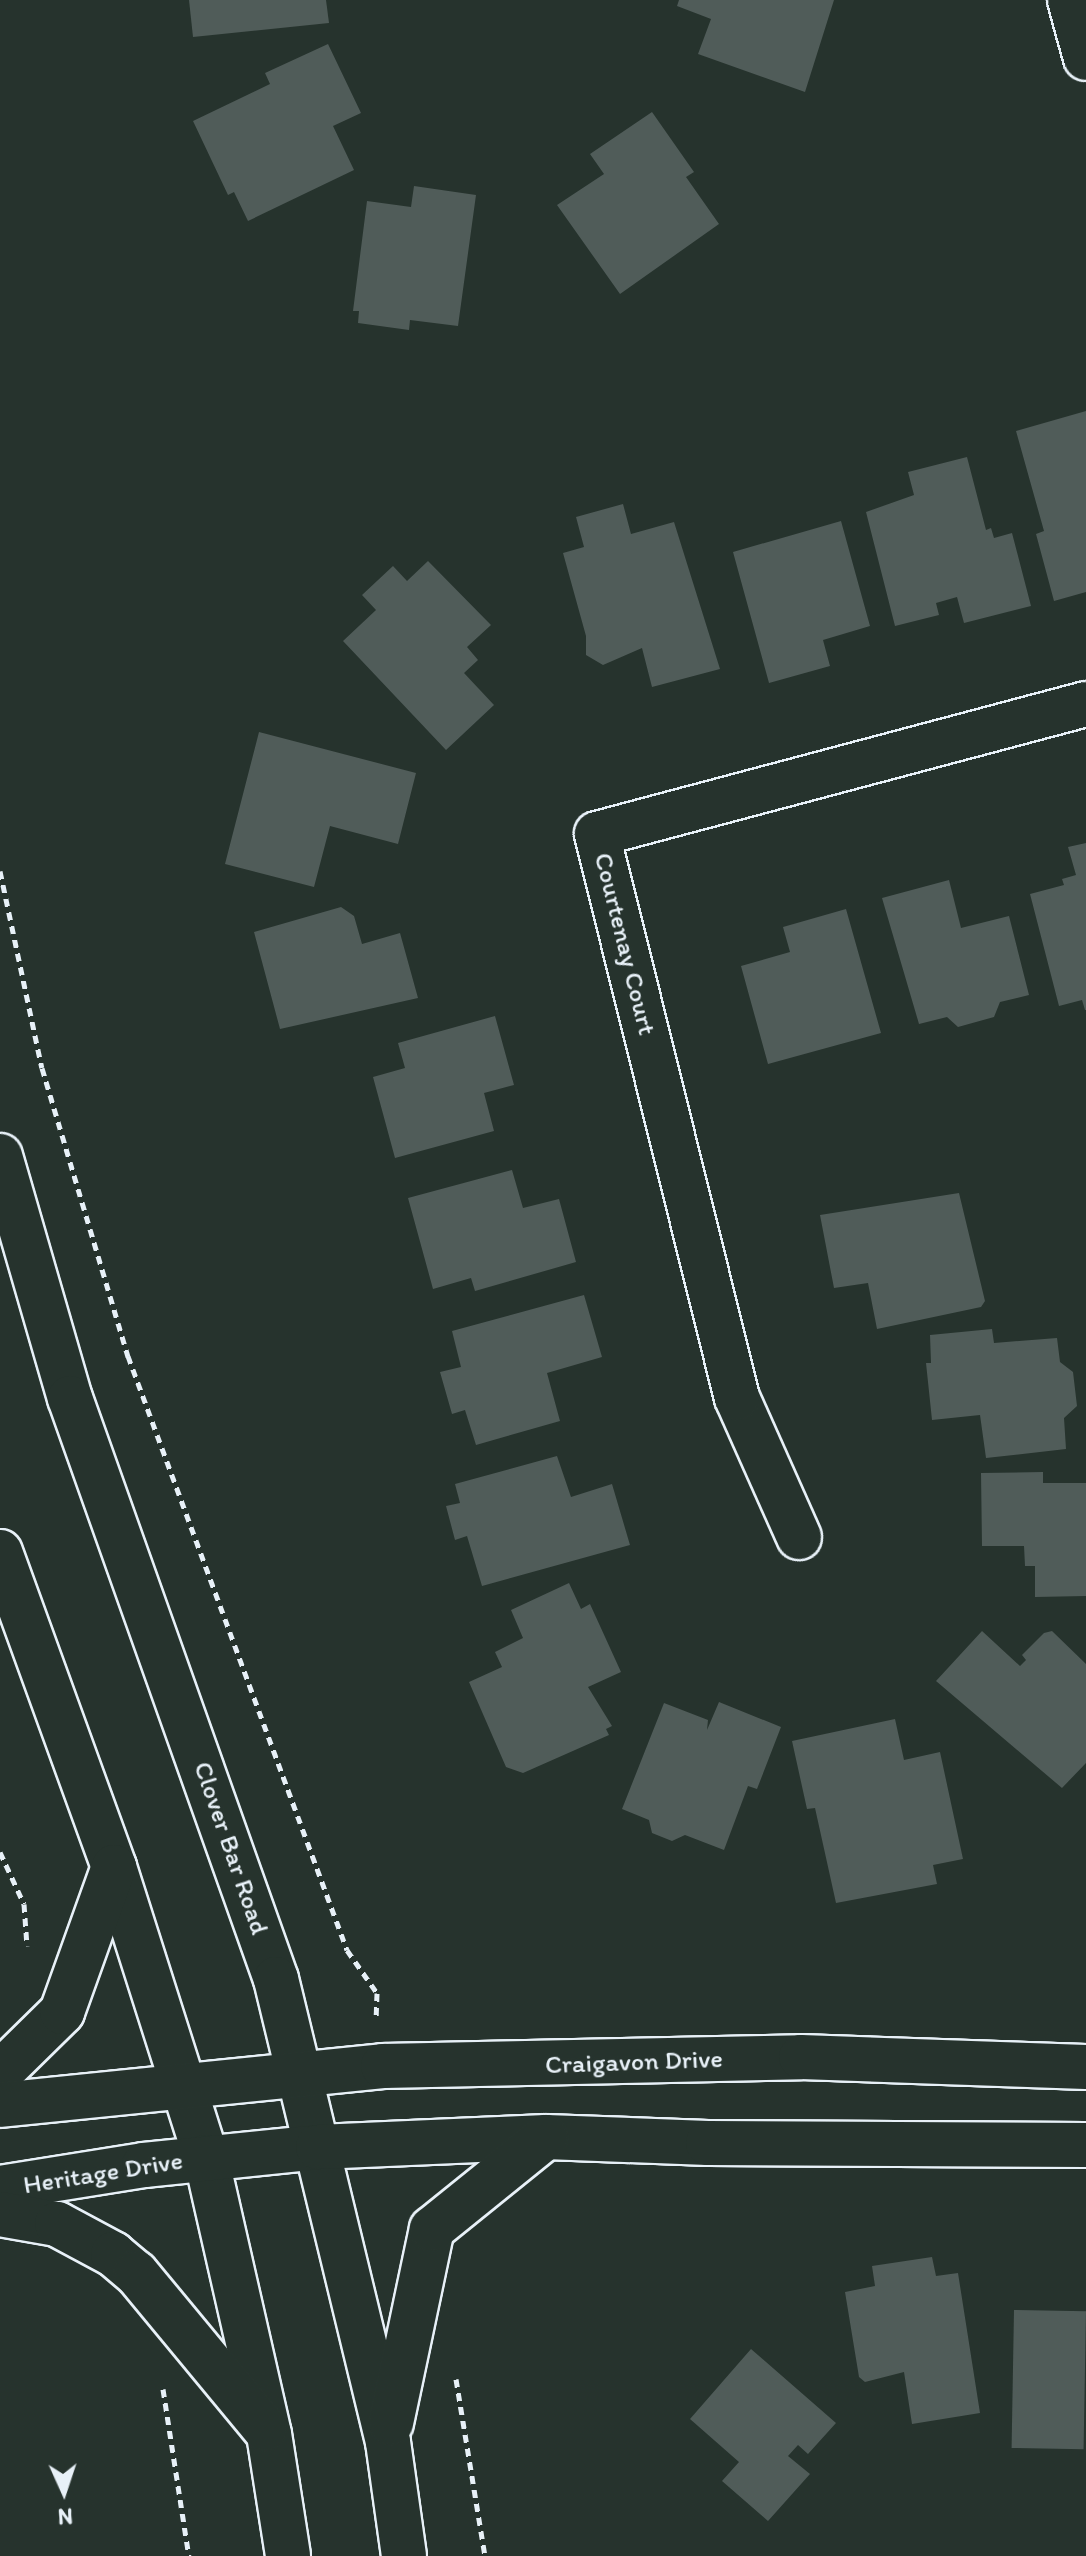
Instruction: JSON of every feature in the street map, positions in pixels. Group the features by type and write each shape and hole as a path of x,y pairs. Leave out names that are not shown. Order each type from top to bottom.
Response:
{"main road":[{"path":"1070,0 1086,58"},
{"name":"Courtenay Court","path":"799,1537 737,1398 597,834 1086,704"},
{"name":"Clover Bar Road","path":"0,1156 70,1398 276,1979 388,2442 404,2556"},
{"path":"0,1552 114,1867 206,2157 269,2434 288,2556"},
{"path":"0,2073 62,2012 114,1867"},
{"name":"Craigavon Drive","path":"184,2089 300,2072 801,2057 1086,2067"},
{"path":"0,2105 184,2089"},
{"path":"206,2157 318,2147 546,2137 708,2143 1086,2145"},
{"path":"388,2442 432,2229 546,2137"},
{"name":"Heritage Drive","path":"0,2188 206,2157"},
{"path":"0,2214 57,2224 113,2254 136,2273 269,2434"}],"path":[{"path":"0,871 42,1068 128,1356 347,1950 377,1993 376,2017"},
{"path":"0,1852 24,1904 27,1951"},
{"path":"454,2370 485,2556"},
{"path":"156,2378 164,2391 189,2556"}],"building":[{"path":"189,0 326,0 329,23 193,37"},
{"path":"679,0 834,0 805,92 698,54 711,19 677,6"},
{"path":"328,44 361,113 333,126 354,170 248,221 234,192 228,195 193,121 270,84 265,73"},
{"path":"652,112 694,172 686,177 719,224 620,294 557,205 604,174 590,154"},
{"path":"414,186 476,195 458,326 410,320 409,330 358,323 359,311 353,311 367,201 411,207"},
{"path":"1086,411 1086,592 1054,601 1036,534 1044,531 1016,431"},
{"path":"967,457 986,530 991,528 994,538 1012,533 1031,606 964,623 957,597 936,603 939,615 895,626 866,512 914,495 908,472"},
{"path":"623,504 631,534 674,522 720,669 652,687 642,648 603,665 586,655 586,636 563,553 584,547 576,517"},
{"path":"841,521 870,626 823,640 830,666 769,683 733,552"},
{"path":"428,561 491,625 467,647 478,660 464,673 494,705 446,750 343,641 376,610 362,595 393,566 407,581"},
{"path":"259,732 416,773 398,844 330,826 314,887 225,864"},
{"path":"1086,843 1085,1010 1082,1000 1059,1006 1030,894 1064,885 1062,879 1076,875 1068,847"},
{"path":"949,880 961,928 1009,916 1029,995 1000,1002 994,1017 958,1027 947,1017 919,1024 882,898"},
{"path":"341,907 354,916 362,944 400,933 418,998 280,1029 254,932"},
{"path":"846,909 881,1033 768,1064 741,966 790,952 783,927"},
{"path":"495,1016 514,1085 484,1093 494,1131 395,1158 373,1077 405,1068 398,1043"},
{"path":"512,1170 523,1208 559,1199 576,1262 475,1291 471,1278 433,1289 408,1198"},
{"path":"959,1193 985,1301 981,1307 877,1329 868,1283 834,1288 820,1215"},
{"path":"584,1295 602,1357 547,1373 560,1421 476,1445 465,1410 452,1414 440,1372 461,1367 452,1331"},
{"path":"992,1329 994,1343 1057,1338 1060,1362 1073,1372 1077,1406 1064,1418 1066,1449 986,1458 980,1415 932,1420 926,1363 931,1363 930,1335"},
{"path":"557,1456 571,1497 612,1484 630,1545 482,1586 467,1536 455,1540 446,1506 460,1503 455,1484"},
{"path":"1043,1472 1043,1483 1086,1483 1086,1596 1035,1597 1035,1566 1025,1566 1024,1546 982,1546 981,1473"},
{"path":"569,1583 581,1609 590,1604 621,1672 588,1687 612,1726 606,1729 609,1735 523,1773 506,1767 469,1682 502,1667 495,1652 523,1638 511,1610"},
{"path":"982,1631 1020,1666 1026,1660 1022,1655 1044,1633 1052,1631 1086,1664 1086,1763 1062,1788 936,1681"},
{"path":"719,1702 781,1727 757,1789 748,1786 724,1850 685,1835 672,1841 652,1833 649,1820 622,1809 664,1703 708,1720 707,1730"},
{"path":"895,1719 904,1760 940,1752 963,1859 933,1865 937,1884 836,1903 815,1808 807,1809 792,1741"},
{"path":"932,2257 936,2276 958,2273 980,2413 912,2424 904,2372 865,2382 859,2377 845,2292 875,2286 872,2266"},
{"path":"1014,2310 1086,2311 1084,2449 1012,2448"},
{"path":"751,2349 836,2423 808,2454 798,2445 788,2456 810,2474 768,2521 722,2481 739,2462 690,2419"}]}
